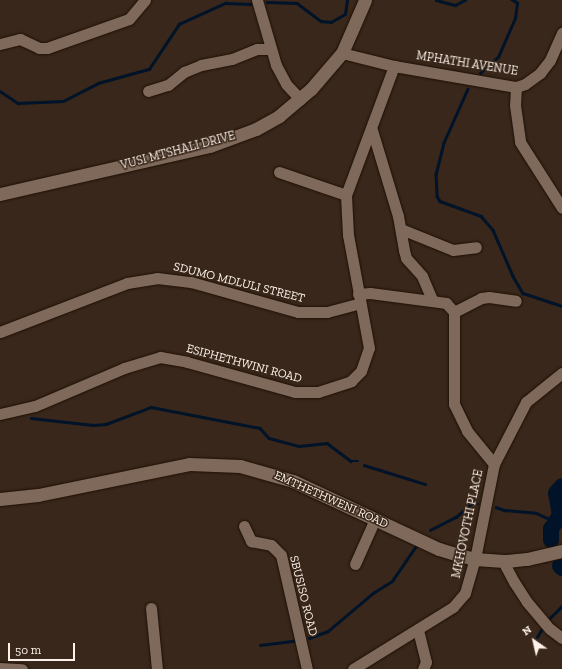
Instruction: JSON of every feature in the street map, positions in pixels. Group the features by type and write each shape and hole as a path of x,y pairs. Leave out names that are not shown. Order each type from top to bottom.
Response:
{"street":[{"path":"0,44 11,40 25,40 39,48 47,48 129,19 145,0"},
{"path":"257,0 271,50 280,75 300,99"},
{"name":"VUSI MTSHALI DRIVE","path":"0,194 218,143 256,129 279,116 300,99 342,53 365,0"},
{"name":"MPHATHI AVENUE","path":"342,53 394,66 516,87 528,82 540,73 550,60 562,33"},
{"path":"148,91 168,85 184,72 201,65 232,59 257,49 271,50"},
{"name":"ESIPHETHWINI ROAD","path":"0,414 35,406 124,368 160,357 187,362 295,392 318,392 336,388 351,381 361,370 367,359 367,337 348,235 346,195 372,130 394,66"},
{"path":"516,87 514,105 520,142 562,208"},
{"path":"372,130 401,229 406,258 422,276 432,300"},
{"path":"279,172 346,195"},
{"path":"401,229 453,250 476,247"},
{"name":"SDUMO MDLULI STREET","path":"0,332 127,283 157,278 191,282 298,312 327,312 359,298 432,300 446,303 454,312"},
{"path":"494,464 467,431 454,404 454,312 481,298 489,297 516,301"},
{"name":"MKHOVOTHI PLACE","path":"353,669 453,607 465,593 475,559 494,464 526,402 562,373"},
{"name":"EMTHETHWENI ROAD","path":"0,499 38,495 164,467 212,464 240,466 293,480 439,549 475,559 507,561 527,560 562,551"},
{"path":"354,564 375,519"},
{"name":"SBUSISO ROAD","path":"244,526 251,541 271,545 281,555 307,669"},
{"path":"507,561 506,567 527,602 550,629 562,638"},
{"path":"151,608 157,669"},
{"path":"418,630 426,662 423,669"},
{"path":"0,668 22,669"}],"waterway":[{"path":"267,2 297,3 321,21 331,22 345,14 347,0"},
{"path":"436,0 455,5 465,0"},
{"path":"480,73 498,57 515,18 517,3 512,0"},
{"path":"0,91 18,103 63,101 98,83 149,69 179,24 225,3 251,4"},
{"path":"468,89 444,143 436,174 437,196 440,201 481,216 493,230 513,276 523,293 562,306"},
{"path":"31,418 93,425 106,424 151,407 260,428 269,438 299,446 327,443 351,461 358,461"},
{"path":"364,465 425,484"},
{"path":"551,540 551,529 560,515 556,493 562,486"},
{"path":"430,530 456,517 471,504 478,504"},
{"path":"496,507 504,510 536,513 556,522"},
{"path":"309,638 328,631 373,593 392,581 416,546"},
{"path":"550,618 562,606"},
{"path":"537,637 543,627"},
{"path":"260,645 294,641"}]}
